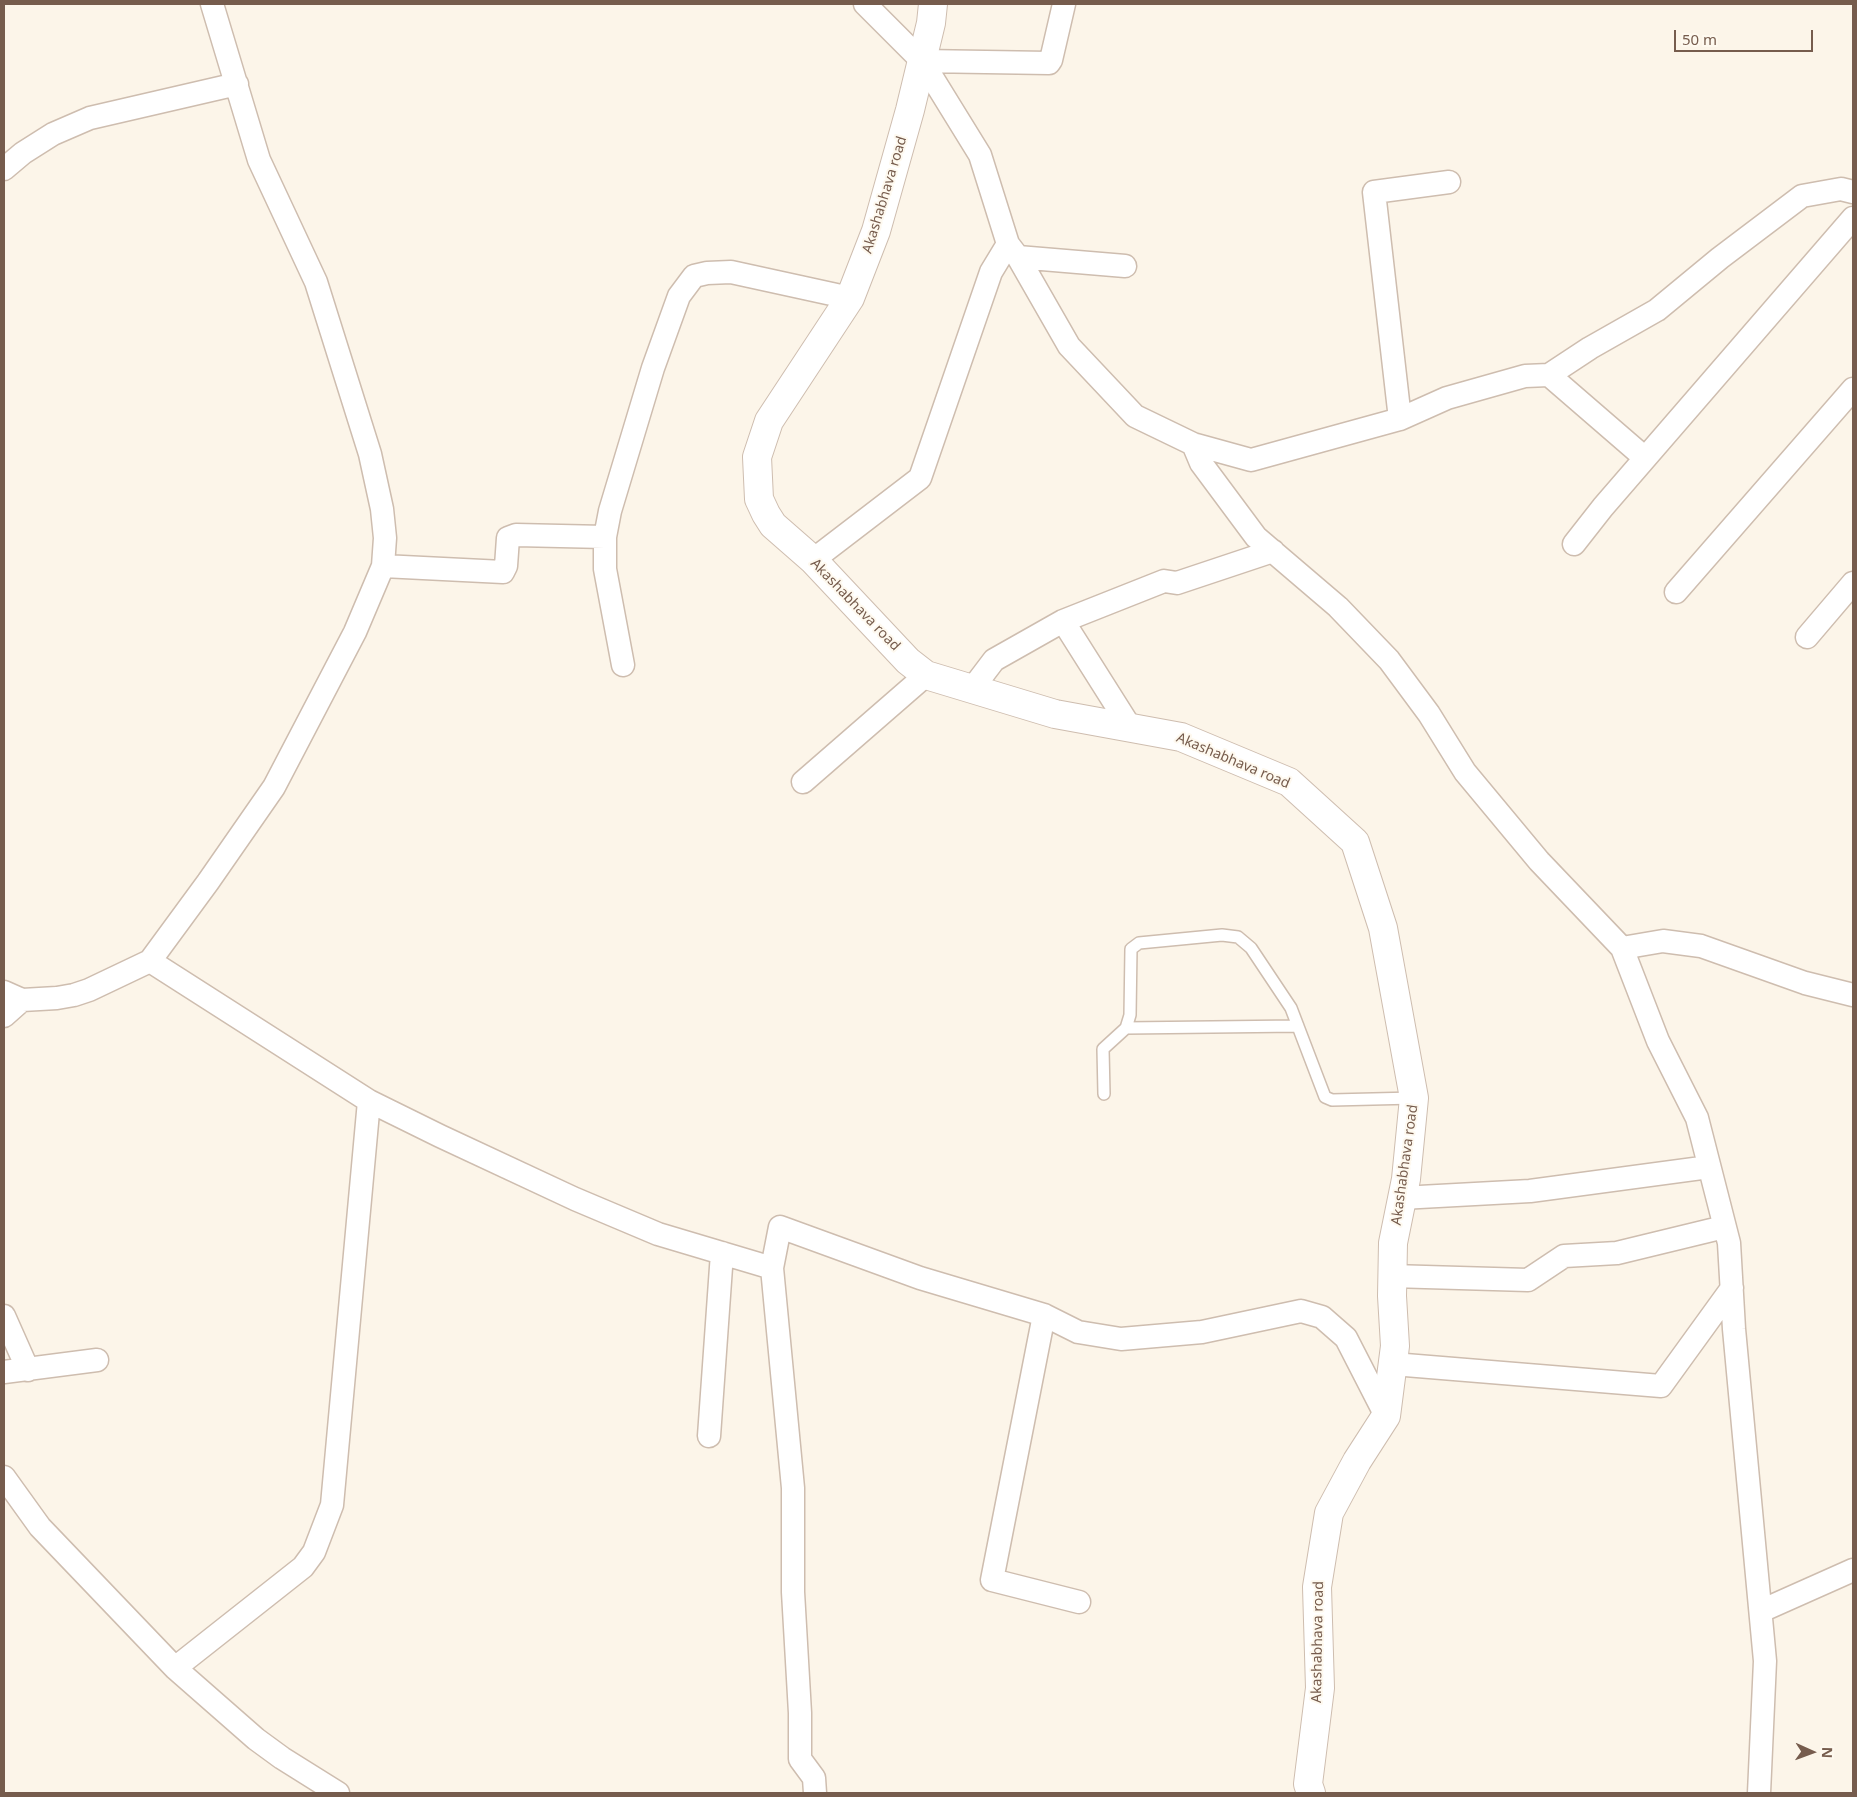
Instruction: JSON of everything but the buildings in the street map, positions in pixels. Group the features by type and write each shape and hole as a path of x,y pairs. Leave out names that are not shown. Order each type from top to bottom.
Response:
{"street":[{"path":"4,1016 13,996 56,998 74,995 89,990 150,961 274,787 355,632 382,566 385,538 382,509 370,454 316,282 259,160 212,4"},
{"path":"865,4 922,61 980,155 1013,250 1069,346 1135,416 1193,444 1251,460 1400,419 1447,398 1525,376 1549,375 1590,348 1656,310 1720,258 1802,196 1842,189 1853,192"},
{"name":"Akashabhava road","path":"933,4 922,61 881,213 850,298 769,421 757,457 759,499 773,524 813,560 908,661 926,675 1055,714 1181,737 1289,782 1354,842 1383,928 1414,1098 1406,1180 1393,1243 1392,1276 1395,1346 1386,1416 1357,1461 1329,1513 1317,1587 1320,1688 1308,1784 1311,1793"},
{"path":"922,61 1049,63 1064,4"},
{"path":"4,169 53,134 90,118 237,84"},
{"path":"1400,419 1374,192 1449,182"},
{"path":"1574,544 1603,507 1853,218"},
{"path":"1013,250 1125,266"},
{"path":"813,560 920,478 991,272 1013,250"},
{"path":"623,665 605,568 605,537 610,511 653,368 679,296 694,276 707,273 731,272 850,298"},
{"path":"1549,375 1645,458"},
{"path":"1676,592 1853,389"},
{"path":"1193,444 1201,463 1256,536 1338,607 1389,660 1429,714 1465,772 1539,861 1622,948 1658,1041 1697,1118 1728,1243 1765,1661 1759,1793"},
{"path":"382,566 498,573 503,572 506,566 508,538 516,535 605,537"},
{"path":"972,689 994,660 1063,621 1164,582 1177,583 1273,551"},
{"path":"1807,636 1853,583"},
{"path":"1063,621 1130,727"},
{"path":"803,782 926,675"},
{"path":"1622,948 1662,941 1701,946 1805,984 1853,995"},
{"path":"150,961 369,1101 575,1199 658,1234 772,1268"},
{"path":"175,1668 303,1567 314,1552 329,1512 334,1488 369,1101"},
{"path":"1401,1198 1530,1191 1709,1167"},
{"path":"815,1793 814,1778 800,1759 800,1713 793,1592 793,1488 772,1268 780,1227 920,1278 1044,1315 1078,1332 1121,1339 1202,1332 1301,1311 1322,1317 1346,1338 1386,1416"},
{"path":"1392,1276 1528,1280 1564,1256 1617,1253 1724,1227"},
{"path":"709,1436 722,1253"},
{"path":"1393,1364 1661,1386 1732,1288"},
{"path":"1044,1315 992,1580 1079,1602"},
{"path":"4,1316 28,1370"},
{"path":"4,1372 97,1360"},
{"path":"4,1477 40,1527 175,1668 256,1739 282,1758 338,1793"},
{"path":"1761,1611 1853,1570"}],"lane":[{"path":"1104,1094 1103,1050 1126,1028 1130,1015 1131,949 1139,943 1222,935 1238,937 1251,948 1291,1008 1325,1096 1332,1100 1414,1098"},
{"path":"1126,1028 1298,1026"}]}
